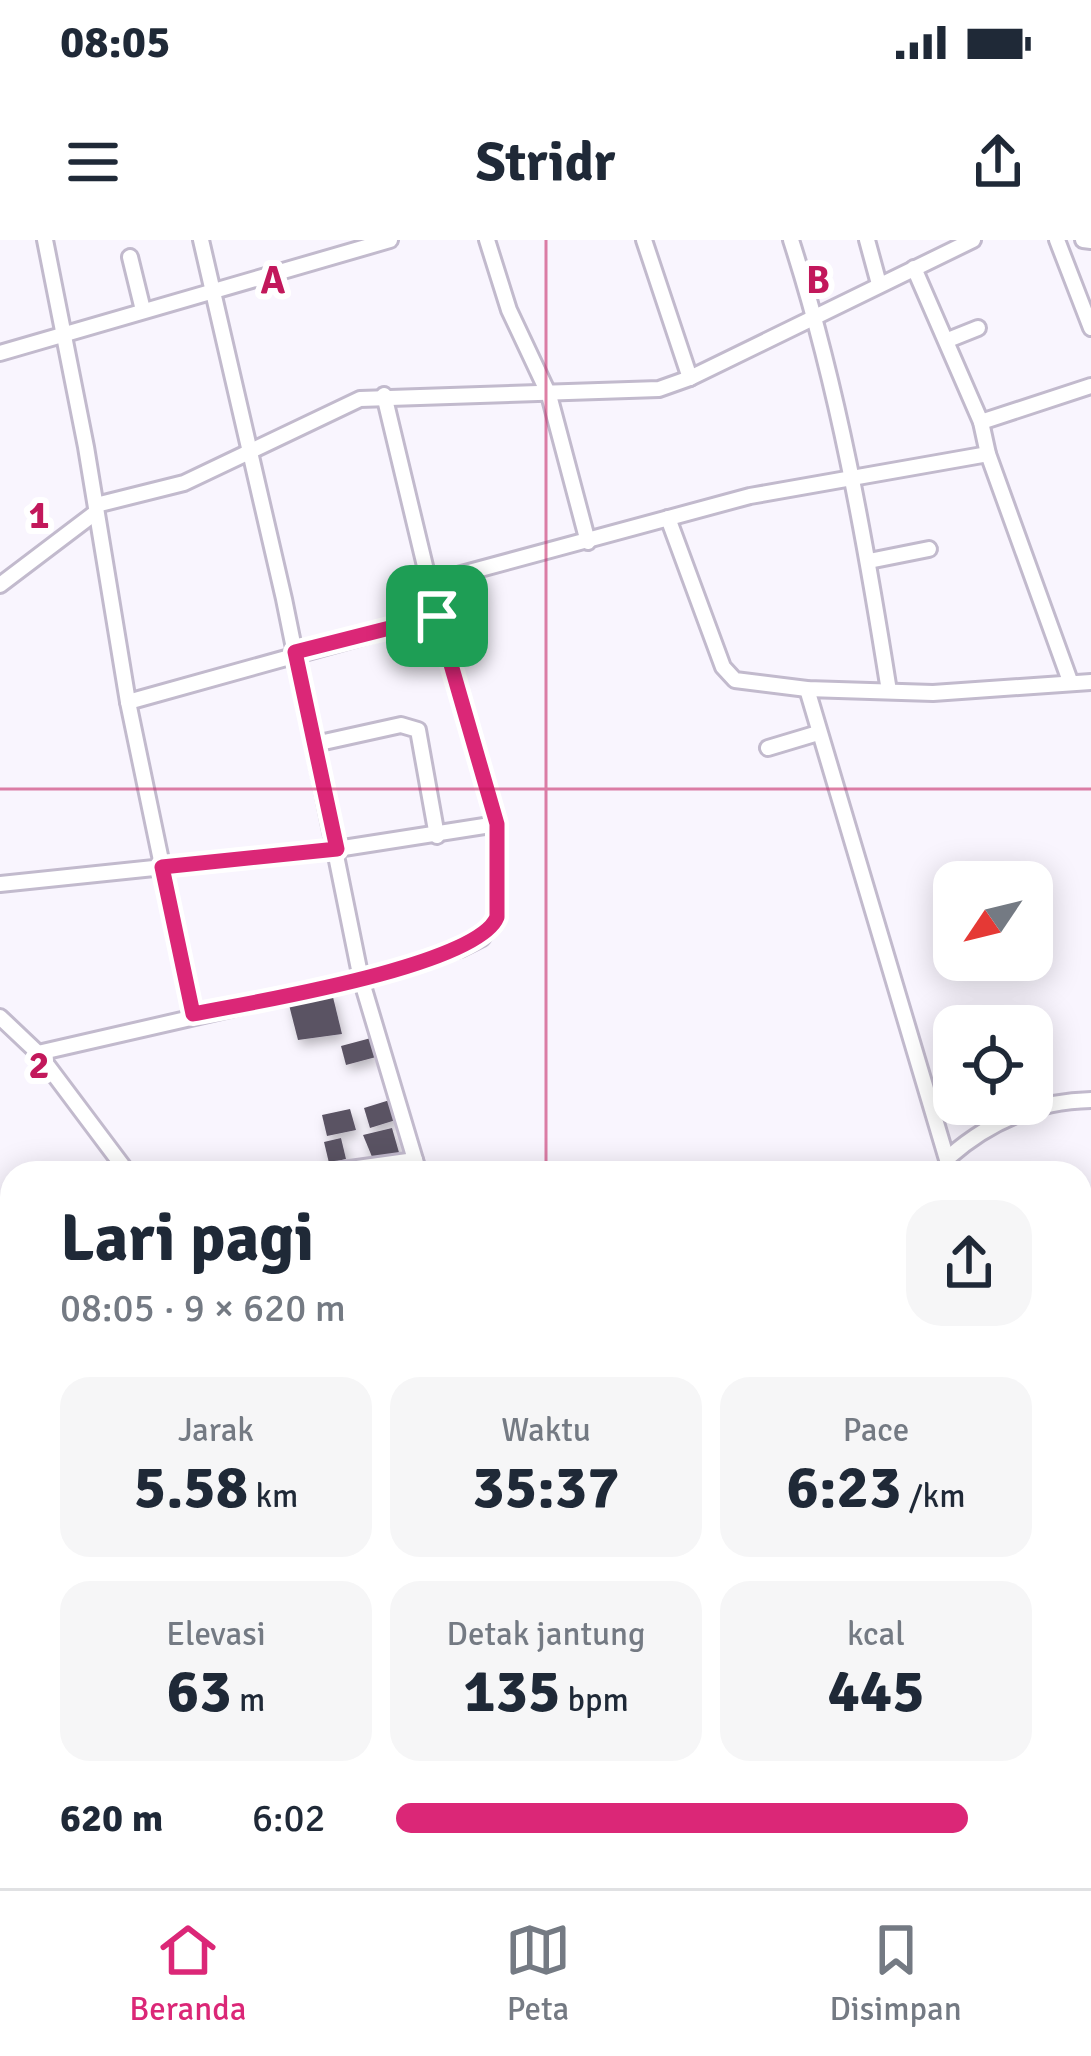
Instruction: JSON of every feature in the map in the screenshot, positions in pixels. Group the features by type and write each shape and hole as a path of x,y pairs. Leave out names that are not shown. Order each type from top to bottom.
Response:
{"street":[{"path":"45,240 128,702 193,1014"},
{"path":"201,240 295,652 362,979 415,1161"},
{"path":"0,352 387,240"},
{"path":"488,240 509,310 549,394 587,542"},
{"path":"644,240 690,378"},
{"path":"791,240 815,315 851,477 889,691"},
{"path":"866,240 879,284"},
{"path":"0,585 95,509 184,483 344,404 384,395 647,392 690,378 973,240"},
{"path":"1058,240 1091,328"},
{"path":"130,257 143,310"},
{"path":"914,268 981,422 988,454 1070,681"},
{"path":"947,340 978,328"},
{"path":"981,422 1091,386"},
{"path":"38,1053 362,979 460,949 494,927 497,824 437,616 384,395"},
{"path":"432,582 750,496 988,454"},
{"path":"668,518 730,676 748,683 889,691 1091,682"},
{"path":"869,561 929,549"},
{"path":"128,702 437,616"},
{"path":"807,689 948,1161"},
{"path":"315,744 414,726 437,836"},
{"path":"768,748 818,734"},
{"path":"0,884 337,849 497,824"},
{"path":"0,1017 38,1053 119,1161"},
{"path":"955,1161 979,1134 1019,1113 1057,1100 1091,1100"}],"building":[{"path":"332,993 342,1034 298,1040 288,1001"},
{"path":"371,1038 376,1057 346,1065 341,1046"},
{"path":"393,1099 399,1119 370,1128 364,1108"},
{"path":"350,1109 356,1130 327,1136 322,1115"},
{"path":"392,1128 400,1156 374,1161 363,1135"},
{"path":"341,1138 346,1159 329,1161 324,1142"}],"route":[{"path":"437,616 497,824 494,927 460,949 362,979 193,1014 162,867 337,849 295,652 437,616"}]}
